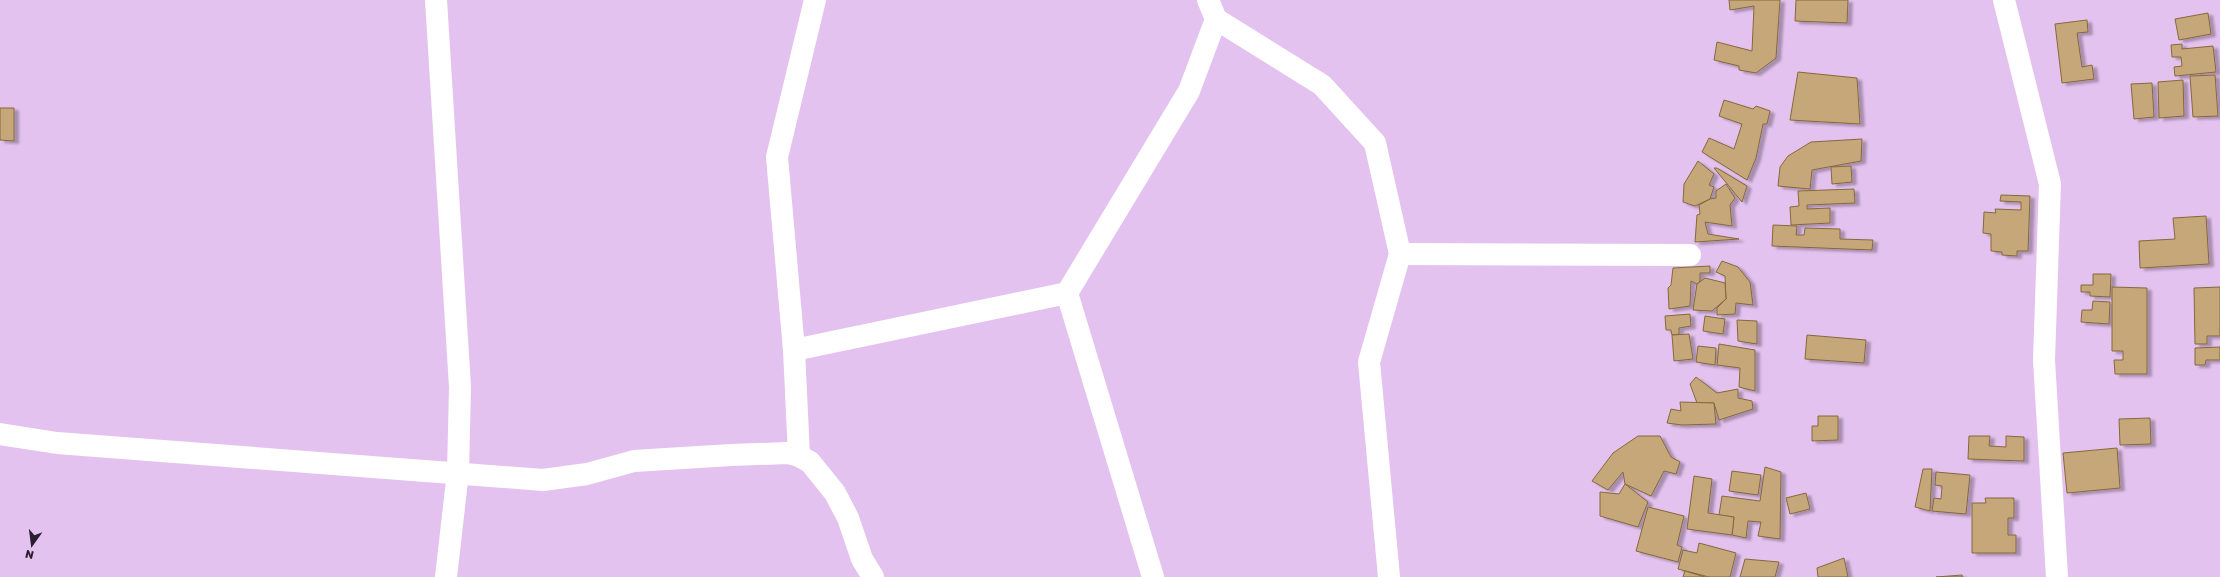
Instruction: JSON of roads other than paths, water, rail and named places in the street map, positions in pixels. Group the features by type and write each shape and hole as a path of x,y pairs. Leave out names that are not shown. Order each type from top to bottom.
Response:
{"street":[{"path":"436,0 460,387 458,472 446,577"},
{"path":"799,456 794,350 777,157 815,0"},
{"path":"2004,0 2050,184 2044,360 2057,577"},
{"path":"794,350 1067,293 1189,90 1212,10 1322,85 1375,143 1400,254 1369,362 1389,577"},
{"path":"1400,254 1690,255"},
{"path":"1067,293 1153,577"},
{"path":"0,434 57,443 458,472 543,480 587,474 634,461 731,454 788,453 799,456 810,462 835,493 848,518 862,559 873,577"}]}
